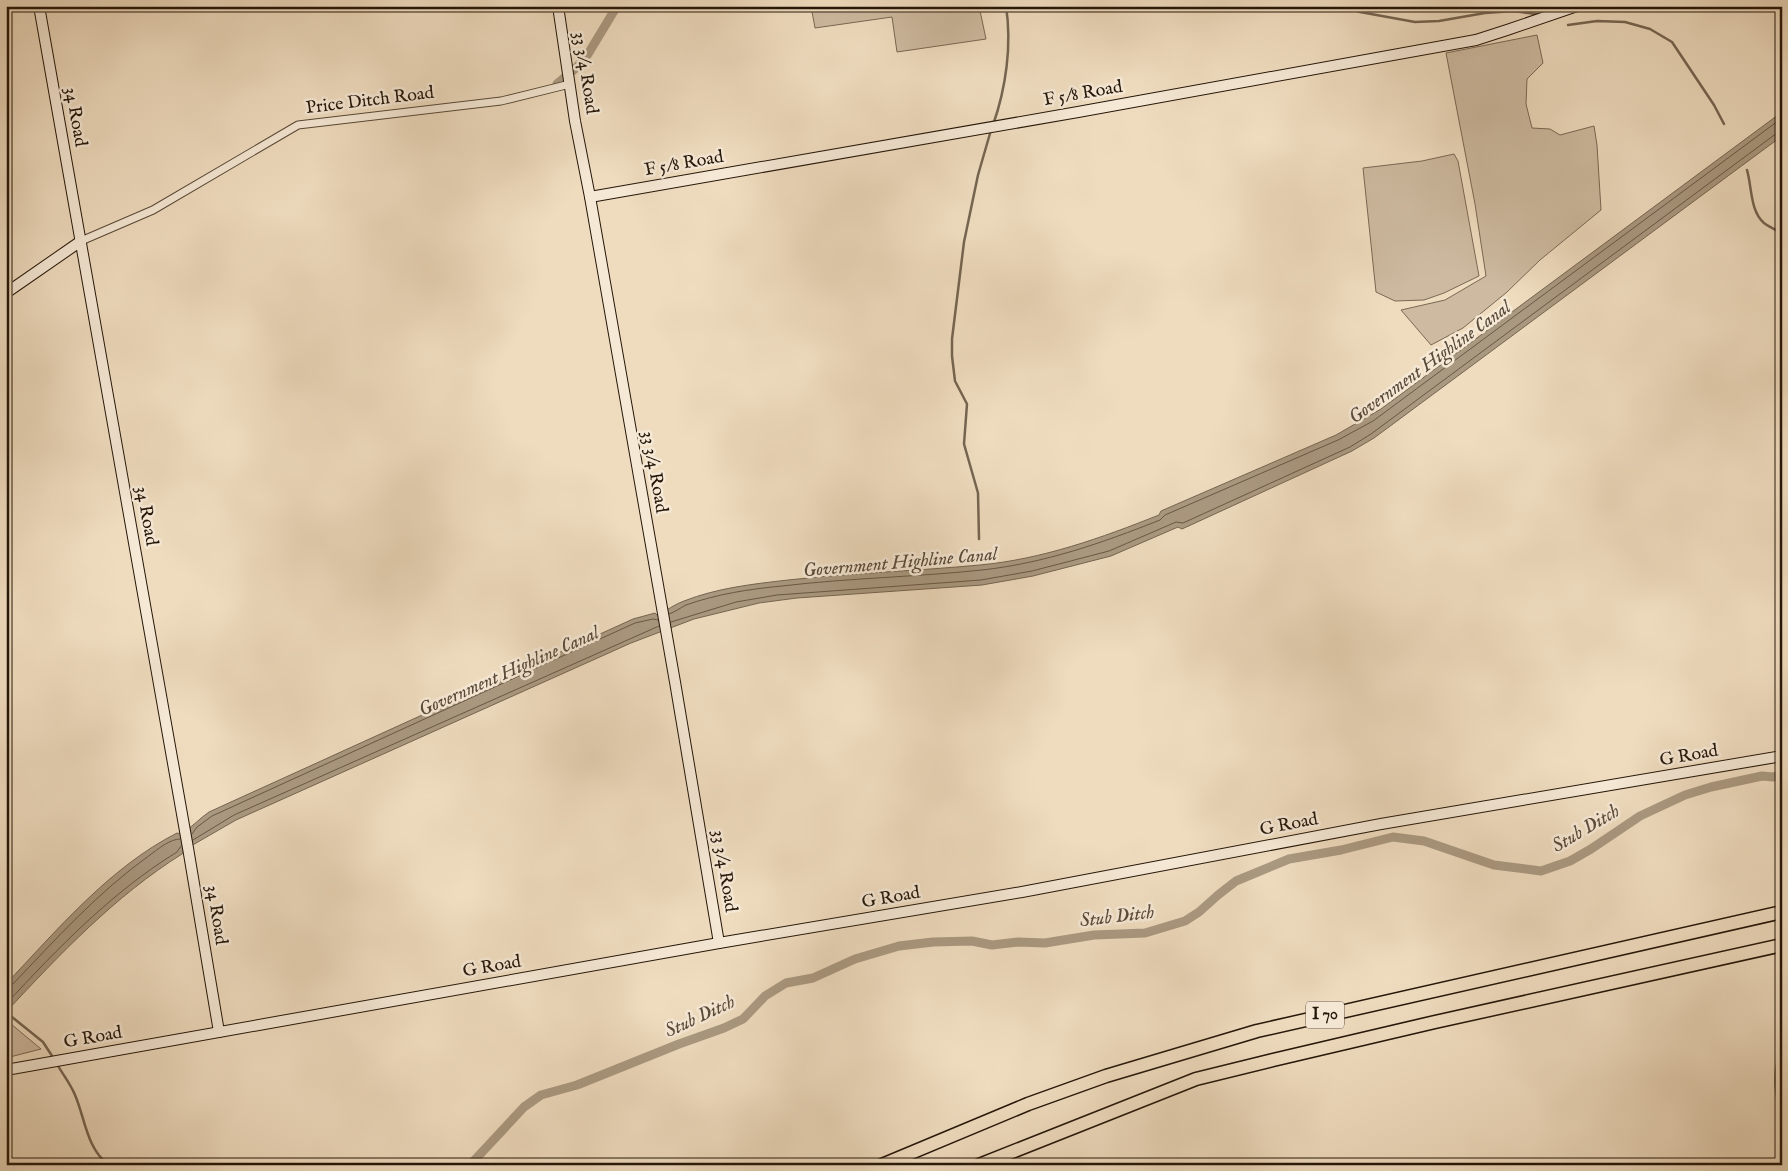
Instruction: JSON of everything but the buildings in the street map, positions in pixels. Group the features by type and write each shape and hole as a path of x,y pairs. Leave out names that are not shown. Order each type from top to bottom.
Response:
{"highway":[{"name":"I 70","path":"882,1165 1028,1104 1114,1074 1257,1031 1782,912"},
{"name":"I 70","path":"979,1165 1196,1080 1407,1029 1782,945"}],"street":[{"name":"34 Road","path":"39,6 188,848 218,1032"},
{"name":"33 3/4 Road","path":"558,6 575,121 666,630 719,944"},
{"name":"F 5/8 Road","path":"590,197 1058,116 1476,40 1577,6"},
{"name":"Price Ditch Road","path":"81,242 152,210 298,125 501,101 570,84"},
{"path":"6,293 81,242"},
{"name":"G Road","path":"6,1070 1022,892 1391,822 1782,756"}],"shaded area":[{"path":"811,6 979,6 986,39 897,52 892,17 815,28"},
{"path":"1537,35 1543,63 1527,79 1526,104 1532,128 1550,129 1560,135 1594,126 1601,210 1540,260 1507,292 1463,328 1431,345 1401,310 1445,300 1486,276 1475,204 1446,53"},
{"path":"1454,154 1458,161 1479,276 1444,293 1424,300 1395,301 1376,292 1363,168 1422,161"},
{"path":"11,1024 41,1049 6,1058 6,1030"}],"water":[{"path":"1782,112 1782,136 1374,438 1352,451 1182,529 1178,527 1111,556 1033,576 982,585 797,598 759,603 694,619 631,643 236,820 184,850 182,854 134,888 89,927 6,1012 6,984 65,921 129,863 177,833 181,834 209,812 633,619 655,613 657,615 681,602 709,593 735,587 788,580 1003,562 1049,553 1115,532 1159,515 1161,511 1336,435 1381,409"}],"waterway":[{"path":"557,84 577,67 588,54 617,6"},
{"path":"993,125 998,111 1007,66 1008,21 1006,6"},
{"path":"1341,6 1360,12 1415,22 1439,21 1485,13 1514,11 1536,14"},
{"path":"1568,25 1597,21 1625,22 1650,29 1672,42 1714,105 1724,124"},
{"name":"Government Highline Canal","path":"979,539 978,493 964,444 967,404 955,381 952,339 964,242 978,175 991,130"},
{"path":"1747,170 1752,198 1759,218 1770,227 1782,233"},
{"name":"Stub Ditch","path":"470,1165 524,1107 541,1095 577,1085 724,1028 743,1019 765,996 786,983 813,978 855,959 899,946 933,942 972,941 992,945 1018,942 1045,943 1094,935 1145,933 1185,921 1199,912 1236,881 1289,859 1341,850 1393,837 1424,841 1494,865 1541,871 1570,861 1640,816 1685,795 1711,787 1762,776 1773,777 1782,775"},
{"path":"12,1017 43,1042 54,1059"},
{"path":"1782,1046 1776,1075 1776,1094 1782,1124"},
{"path":"57,1064 75,1095 91,1142 102,1159 109,1165"}]}
